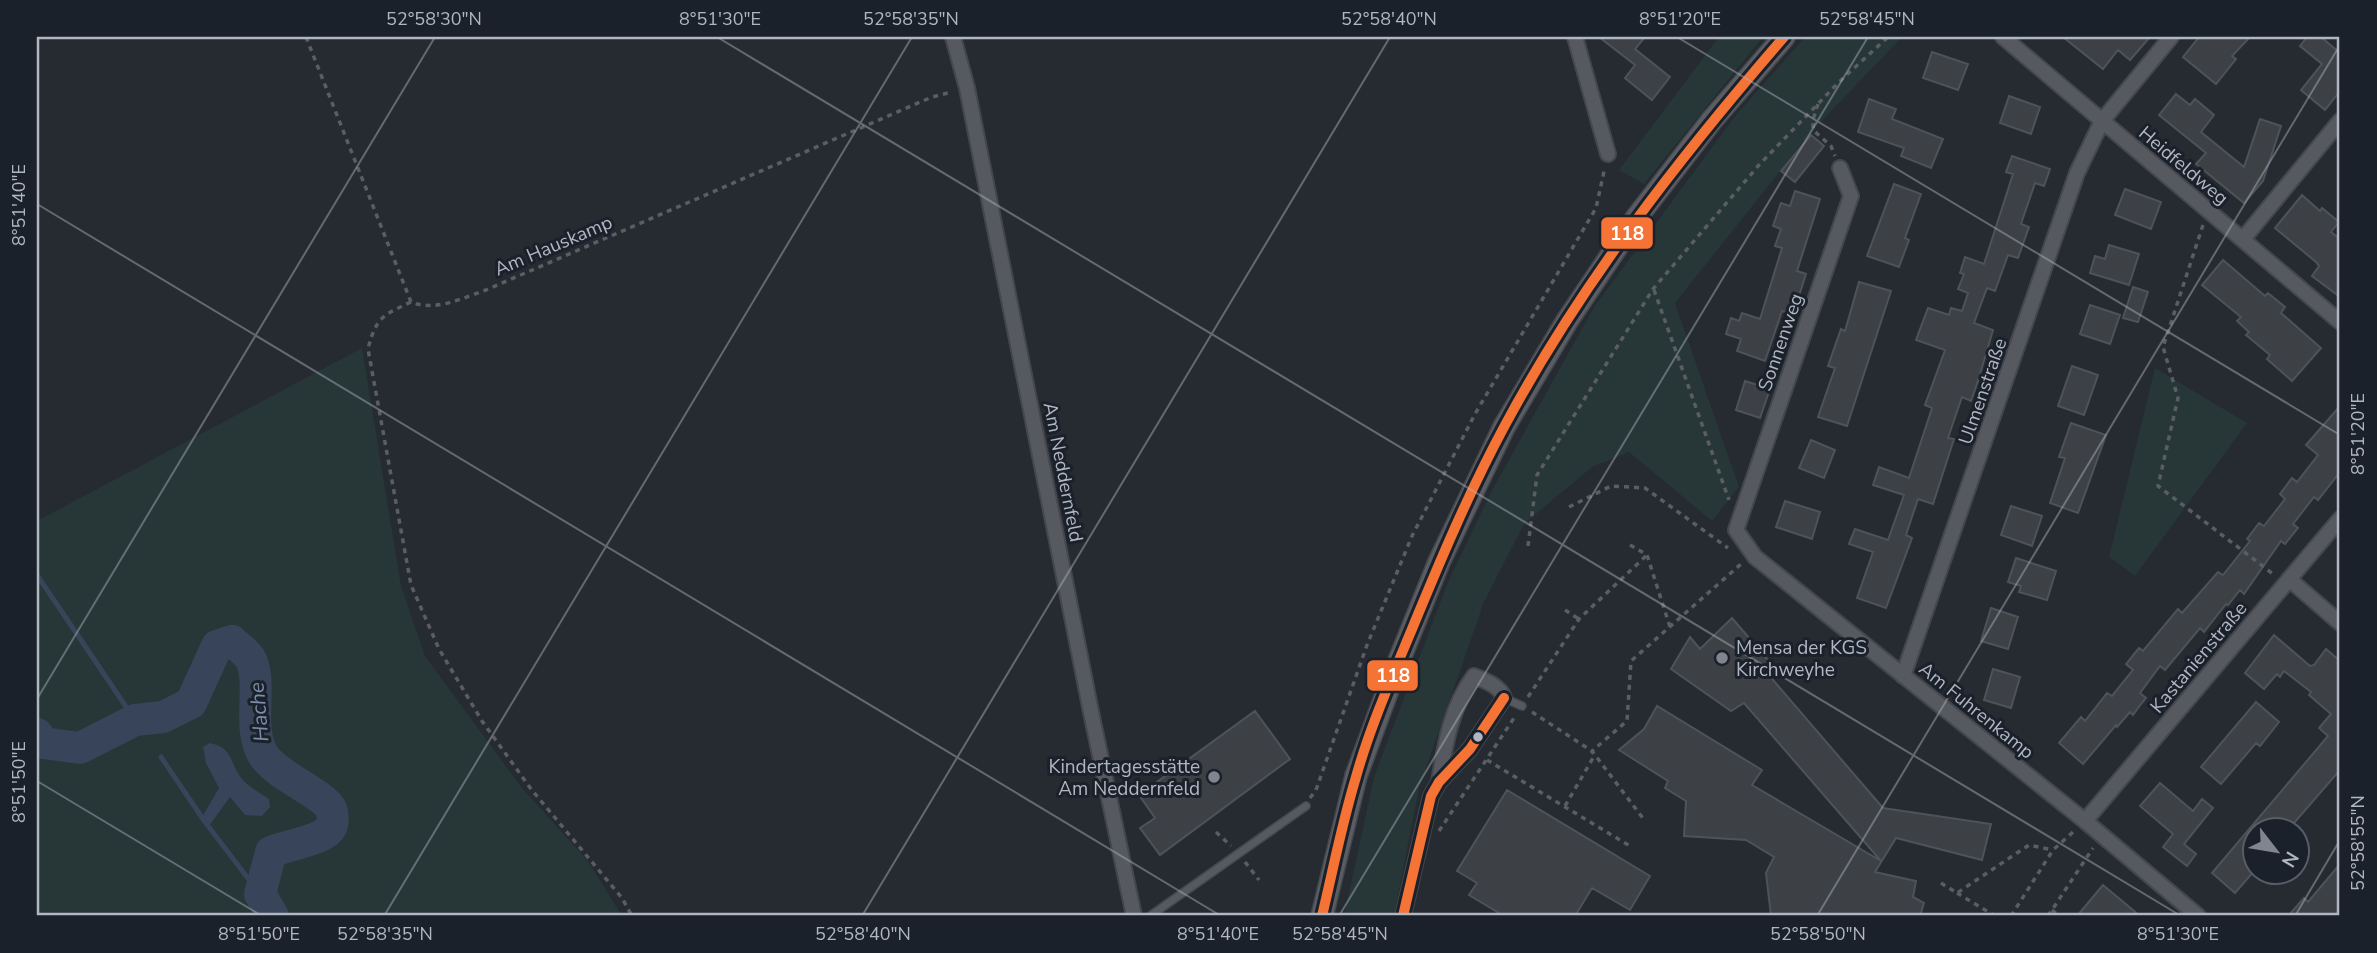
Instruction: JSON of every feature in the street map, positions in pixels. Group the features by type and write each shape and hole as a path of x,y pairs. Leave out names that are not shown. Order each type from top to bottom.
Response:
{"main road":[{"path":"1322,916 1356,776 1395,668 1439,562 1504,427 1567,321 1637,217 1712,120 1784,37"}],"street":[{"name":"Am Neddernfeld","path":"953,37 967,88 1134,916"},
{"path":"1574,37 1608,154"},
{"name":"Heidfeldweg","path":"2003,37 2340,323"},
{"name":"Ulmenstraße","path":"1903,676 2077,173 2102,121 2171,37"},
{"path":"2243,239 2340,121"},
{"name":"Sonnenweg","path":"1736,530 1851,196 1840,168"},
{"name":"Kastanienstraße","path":"2085,821 2340,519"},
{"name":"Am Fuhrenkamp","path":"1736,530 1755,557 2085,821 2198,916"},
{"path":"2287,582 2340,623"},
{"path":"1403,916 1451,721 1462,692 1474,676 1502,692 1504,698 1470,749 1438,782"}],"lane":[{"path":"1504,698 1522,706"},
{"path":"1150,916 1306,806"}],"path":[{"path":"306,37 411,302 382,315 371,335 368,349 411,585 439,649 482,721 531,789 614,888 632,916"},
{"path":"1528,546 1536,475 1653,289 1759,165 1888,37"},
{"name":"Am Hauskamp","path":"411,302 421,306 440,306 486,290 932,97 967,88"},
{"path":"1819,103 1813,120 1813,130 1831,146 1840,168"},
{"path":"1306,806 1316,790 1367,645 1412,536 1475,414 1596,208 1608,154"},
{"path":"2208,210 2163,347 2178,398 2158,486 2287,582"},
{"path":"1653,289 1726,487 1736,530"},
{"path":"1569,507 1611,486 1645,488 1735,553"},
{"path":"1630,545 1647,555 1670,627"},
{"path":"1437,835 1579,619 1647,555"},
{"path":"1592,751 1627,721 1631,661 1745,561"},
{"path":"1565,610 1579,619"},
{"path":"1522,706 1592,751 1645,821"},
{"path":"1565,806 1593,758 1592,751"},
{"path":"1487,760 1630,846"},
{"path":"2012,916 2053,850 2085,821"},
{"path":"2048,916 2102,835"},
{"path":"1956,892 2029,845 2053,850"},
{"path":"1941,883 1995,916"},
{"path":"2052,911 2059,916"}],"shaded area":[{"path":"1719,37 1763,37 1644,184 1619,170"},
{"path":"1805,37 1902,37 1812,131 1675,303 1739,487 1712,521 1629,452 1592,467 1524,524 1484,602 1419,788 1394,916 1344,916 1374,777 1448,582 1491,492 1594,307 1735,116"},
{"path":"362,348 401,586 425,656 522,788 588,861 622,916 37,916 37,521"},
{"path":"2155,368 2247,423 2135,576 2109,557"}],"water":[{"path":"210,743 223,748 242,779 269,799 270,807 262,816 245,815 230,797 209,826 202,817 219,788 206,763 203,747"}],"building":[{"path":"1599,37 1645,37 1635,49 1670,77 1652,100 1625,78 1635,65"},
{"path":"2063,37 2150,37 2130,60 2118,50 2103,69"},
{"path":"2199,37 2250,37 2232,56 2236,59 2216,84 2183,57"},
{"path":"2307,37 2321,37 2340,53 2340,91 2325,110 2301,90 2322,64 2300,46"},
{"path":"1932,52 1968,64 1958,90 1923,78"},
{"path":"2176,94 2190,105 2195,99 2214,115 2201,132 2244,167 2260,119 2281,126 2263,181 2244,203 2196,164 2206,153 2159,115"},
{"path":"2009,96 2040,107 2031,134 2000,123"},
{"path":"1869,99 1896,109 1892,119 1943,139 1931,168 1901,156 1904,148 1858,132"},
{"path":"1811,135 1824,146 1795,182 1781,171"},
{"path":"2012,156 2050,169 2044,186 2035,183 2021,224 2029,227 2018,258 2008,255 1995,291 1987,288 1974,323 1993,330 1978,381 1971,401 1962,397 1948,438 1954,439 1933,504 1918,499 1906,535 1912,538 1886,608 1857,598 1873,552 1849,544 1855,529 1888,540 1904,495 1873,485 1879,467 1909,478 1932,408 1925,405 1945,350 1916,340 1928,308 1949,315 1951,308 1962,311 1968,293 1958,289 1964,274 1960,273 1965,257 1984,264 2013,174 2006,172"},
{"path":"1894,184 1921,194 1905,238 1909,240 1899,267 1867,256"},
{"path":"2125,189 2161,202 2151,229 2115,215"},
{"path":"1795,191 1820,199 1797,271 1806,274 1793,315 1782,311 1765,361 1737,351 1741,339 1726,334 1731,318 1739,321 1742,313 1760,319 1782,248 1775,246 1781,229 1773,226 1781,203 1790,206"},
{"path":"2302,195 2320,211 2322,208 2339,222 2331,232 2340,239 2340,297 2312,276 2319,266 2316,262 2275,228"},
{"path":"2109,245 2139,254 2129,285 2090,273 2095,256 2105,259"},
{"path":"2223,260 2265,296 2268,293 2285,307 2281,313 2321,348 2292,381 2267,359 2270,355 2246,335 2249,332 2237,321 2241,317 2202,285"},
{"path":"1859,282 1891,291 1847,426 1818,417 1835,368 1828,366 1841,329 1845,331"},
{"path":"2133,287 2148,292 2138,322 2123,318"},
{"path":"2090,305 2120,315 2110,344 2080,334"},
{"path":"2072,366 2098,375 2084,415 2058,406"},
{"path":"1745,381 1770,389 1760,418 1736,410"},
{"path":"2340,406 2340,472 2318,500 2314,497 2293,524 2298,528 2285,544 2281,541 2244,594 2240,590 2204,632 2200,628 2165,670 2160,666 2140,693 2146,698 2133,715 2130,712 2117,727 2116,725 2083,764 2059,743 2081,717 2085,721 2107,693 2112,696 2133,670 2126,664 2139,648 2143,651 2178,609 2182,613 2218,572 2223,575 2250,541 2247,539 2259,523 2264,526 2285,499 2280,494 2292,478 2297,482 2318,455 2306,445"},
{"path":"2071,423 2106,435 2078,513 2050,503 2065,458 2059,457"},
{"path":"1811,440 1835,450 1824,478 1799,468"},
{"path":"1785,501 1820,512 1812,539 1776,527"},
{"path":"2011,506 2042,516 2032,546 2001,535"},
{"path":"2016,558 2056,571 2047,600 2019,592 2021,586 2008,582"},
{"path":"1991,608 2018,617 2008,649 1981,641"},
{"path":"1732,618 1774,667 1767,673 1883,808 1991,824 1982,860 1896,838 1875,872 1916,881 1913,897 1924,903 1920,916 1771,916 1766,873 1774,857 1746,840 1684,836 1686,801 1665,788 1668,781 1619,750 1644,729 1657,706 1762,770 1752,785 1881,861 1744,703 1731,711 1671,669 1690,637 1700,649"},
{"path":"2274,635 2310,666 2314,665 2326,649 2340,661 2340,770 2300,816 2260,816 2328,736 2319,728 2331,714 2309,695 2311,692 2284,671 2280,677 2277,674 2264,689 2245,673"},
{"path":"1993,669 2020,677 2011,708 1984,700"},
{"path":"2256,702 2279,722 2260,746 2256,743 2221,784 2201,767"},
{"name":"Kindertagesstätte Am Neddernfeld","path":"1255,711 1290,759 1160,855 1140,828 1155,818 1139,795"},
{"path":"2160,783 2193,811 2202,799 2213,808 2184,844 2196,854 2187,866 2163,847 2173,834 2140,806"},
{"path":"1507,790 1650,876 1630,910 1592,888 1575,916 1504,916 1469,895 1477,883 1457,871"},
{"path":"2240,840 2241,886 2235,893 2212,873"},
{"path":"2340,864 2340,910 2335,916 2288,916 2304,898 2308,902"},
{"path":"2103,885 2140,916 2077,916"}],"waterway":[{"path":"37,575 135,720"},
{"name":"Hache","path":"37,734 43,743 80,748 135,720 163,717 191,703 217,646 232,641 250,657 254,670 256,733 264,756 279,771 327,803 333,819 329,830 323,835 271,852 260,894 273,916"},
{"path":"161,757 205,822 260,894"}],"transit line":[{"name":"118","path":"1322,916 1351,794 1375,721 1455,527 1504,427 1565,323 1633,224 1669,176 1784,37"},
{"name":"118","path":"1403,916 1431,796 1439,782 1470,749 1504,698"}],"place":[{"name":"Mensa der KGS Kirchweyhe","path":"1722,658"},
{"name":"Kindertagesstätte Am Neddernfeld","path":"1214,777"}]}
